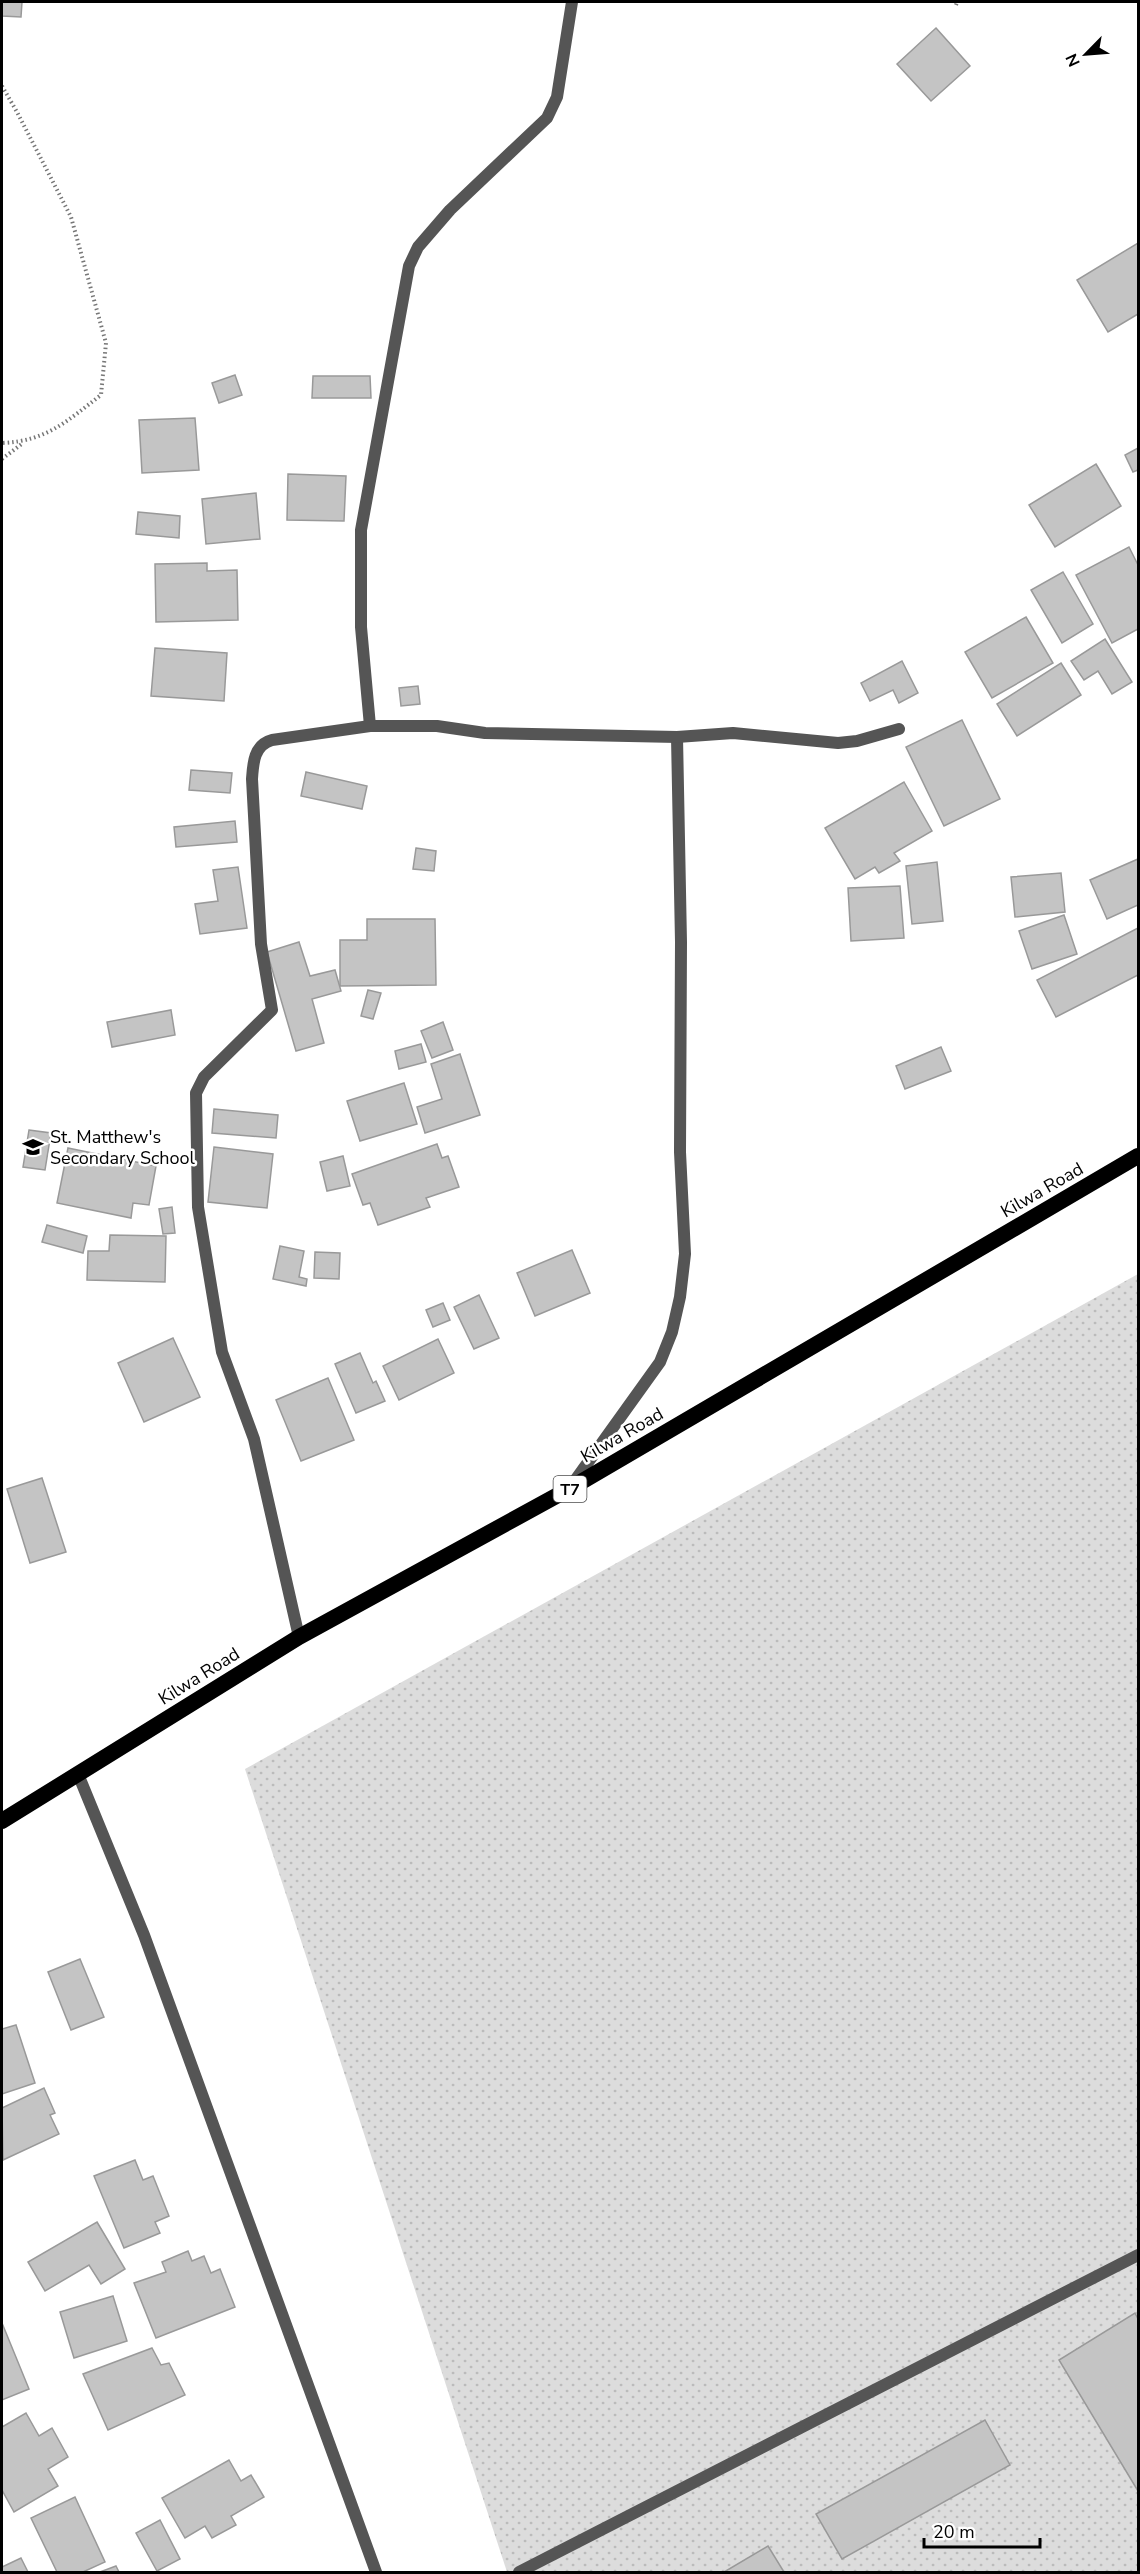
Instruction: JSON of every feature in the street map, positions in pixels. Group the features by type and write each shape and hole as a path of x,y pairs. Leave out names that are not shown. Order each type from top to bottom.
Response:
{"highway":[{"name":"Kilwa Road","path":"2,1821 298,1637 569,1489 1138,1156"}],"street":[{"path":"370,726 361,627 361,530 381,432 409,266 418,247 450,210 547,118 557,97 572,2"},
{"path":"298,1637 254,1439 222,1352 198,1207 196,1093 204,1077 272,1010 261,944 253,759 265,742 370,726 437,726 485,734 676,737 733,733 838,743 857,741 899,729"},
{"path":"569,1489 660,1362 672,1332 680,1297 685,1254 680,1152 681,942 676,737"},
{"path":"78,1774 144,1935 376,2572"},
{"path":"519,2572 1138,2254"}],"path":[{"path":"2,86 71,217 106,343 101,394 56,430 23,442 2,443"},
{"path":"2,459 23,442"}],"shaded area":[{"path":"1138,1274 1138,2572 507,2572 245,1769"}],"building":[{"path":"2,2 22,2 21,17 2,16"},
{"path":"936,28 970,66 931,101 897,64"},
{"path":"1138,243 1138,314 1108,332 1077,280"},
{"path":"235,375 242,395 219,403 212,383"},
{"path":"313,376 370,376 371,398 312,398"},
{"path":"195,418 199,470 142,473 139,420"},
{"path":"1138,448 1138,470 1133,472 1125,455"},
{"path":"1096,464 1121,506 1055,547 1029,505"},
{"path":"288,474 346,476 344,521 287,520"},
{"path":"256,493 260,539 206,544 202,499"},
{"path":"138,512 180,516 179,538 136,534"},
{"path":"1129,547 1138,565 1138,629 1112,643 1076,575"},
{"path":"207,563 207,571 237,570 238,620 156,622 155,564"},
{"path":"1063,572 1093,624 1062,643 1031,590"},
{"path":"1026,617 1053,663 992,698 965,652"},
{"path":"1105,639 1132,682 1112,694 1098,671 1084,680 1071,661"},
{"path":"155,648 227,653 224,701 151,696"},
{"path":"902,661 918,693 899,703 893,690 870,701 861,683"},
{"path":"1061,663 1081,695 1017,736 997,704"},
{"path":"418,686 420,704 401,706 399,688"},
{"path":"962,720 1000,799 944,826 906,747"},
{"path":"191,770 232,773 230,793 189,790"},
{"path":"306,772 367,786 362,809 301,796"},
{"path":"904,782 932,831 894,853 900,861 879,873 875,867 855,879 825,828"},
{"path":"235,821 237,842 176,847 174,827"},
{"path":"416,848 436,851 434,871 413,869"},
{"path":"1138,859 1138,905 1107,919 1090,880"},
{"path":"937,862 943,921 912,924 906,866"},
{"path":"238,867 247,928 200,934 195,904 218,901 213,870"},
{"path":"1061,873 1065,912 1015,917 1011,877"},
{"path":"900,886 904,938 851,941 848,888"},
{"path":"1064,915 1077,954 1032,969 1019,931"},
{"path":"367,919 435,919 436,985 340,986 340,940 367,940"},
{"path":"1138,928 1138,975 1056,1017 1037,980"},
{"path":"299,942 310,976 335,970 341,991 312,999 324,1043 296,1051 267,952"},
{"path":"368,990 381,993 373,1019 361,1016"},
{"path":"171,1010 175,1035 112,1047 107,1022"},
{"path":"443,1022 453,1050 432,1058 421,1031"},
{"path":"421,1044 426,1062 399,1069 395,1051"},
{"path":"941,1047 951,1071 905,1089 896,1066"},
{"path":"460,1054 480,1115 425,1133 417,1107 442,1099 431,1064"},
{"path":"404,1083 417,1124 360,1141 347,1101"},
{"path":"214,1109 278,1115 276,1138 212,1133"},
{"path":"29,1130 51,1133 45,1170 23,1167"},
{"path":"437,1144 442,1158 448,1156 459,1187 426,1198 430,1207 378,1225 370,1203 363,1205 352,1174"},
{"path":"214,1147 273,1154 267,1208 208,1202"},
{"path":"68,1148 156,1166 149,1205 133,1203 131,1218 57,1203"},
{"path":"343,1156 350,1186 327,1191 320,1162"},
{"path":"172,1207 175,1233 163,1234 159,1209"},
{"path":"47,1225 87,1236 83,1253 42,1242"},
{"path":"110,1235 166,1236 165,1282 87,1280 88,1251 109,1251"},
{"path":"280,1246 304,1251 299,1277 307,1279 306,1286 273,1279"},
{"path":"572,1250 590,1293 535,1316 517,1273"},
{"path":"315,1252 340,1253 339,1279 314,1278"},
{"path":"479,1295 499,1338 474,1349 454,1307"},
{"path":"443,1303 450,1320 433,1327 426,1310"},
{"path":"173,1338 200,1397 144,1422 118,1363"},
{"path":"438,1339 454,1373 399,1400 383,1366"},
{"path":"360,1353 373,1383 376,1381 385,1401 356,1413 335,1364"},
{"path":"328,1378 354,1440 301,1461 276,1400"},
{"path":"42,1478 66,1552 30,1563 7,1489"},
{"path":"80,1959 104,2017 71,2030 48,1972"},
{"path":"16,2025 35,2083 2,2094 2,2029"},
{"path":"44,2088 55,2113 50,2115 59,2134 3,2160 2,2108"},
{"path":"135,2160 143,2180 153,2176 169,2216 155,2222 160,2233 124,2248 94,2176"},
{"path":"97,2222 125,2269 101,2284 89,2265 45,2291 28,2262"},
{"path":"188,2251 192,2261 204,2256 211,2273 220,2269 235,2307 156,2338 134,2283 166,2272 162,2262"},
{"path":"113,2296 127,2341 74,2358 60,2312"},
{"path":"1135,2313 1138,2319 1138,2491 1059,2360"},
{"path":"2,2323 29,2389 2,2400"},
{"path":"152,2348 161,2365 169,2363 185,2395 108,2430 83,2374"},
{"path":"26,2413 39,2436 52,2428 68,2457 48,2469 58,2486 14,2512 2,2490 2,2427"},
{"path":"985,2420 1010,2465 842,2559 816,2514"},
{"path":"229,2460 241,2481 251,2475 264,2497 231,2516 236,2525 212,2538 205,2526 185,2538 162,2498"},
{"path":"75,2497 105,2562 83,2572 57,2572 31,2518"},
{"path":"160,2520 180,2559 157,2571 136,2533"},
{"path":"768,2546 784,2572 724,2572"},
{"path":"21,2558 28,2572 2,2572 2,2567"},
{"path":"116,2566 119,2572 100,2572"}],"place":[{"name":"St. Matthew's Secondary School","path":"33,1147"}]}
